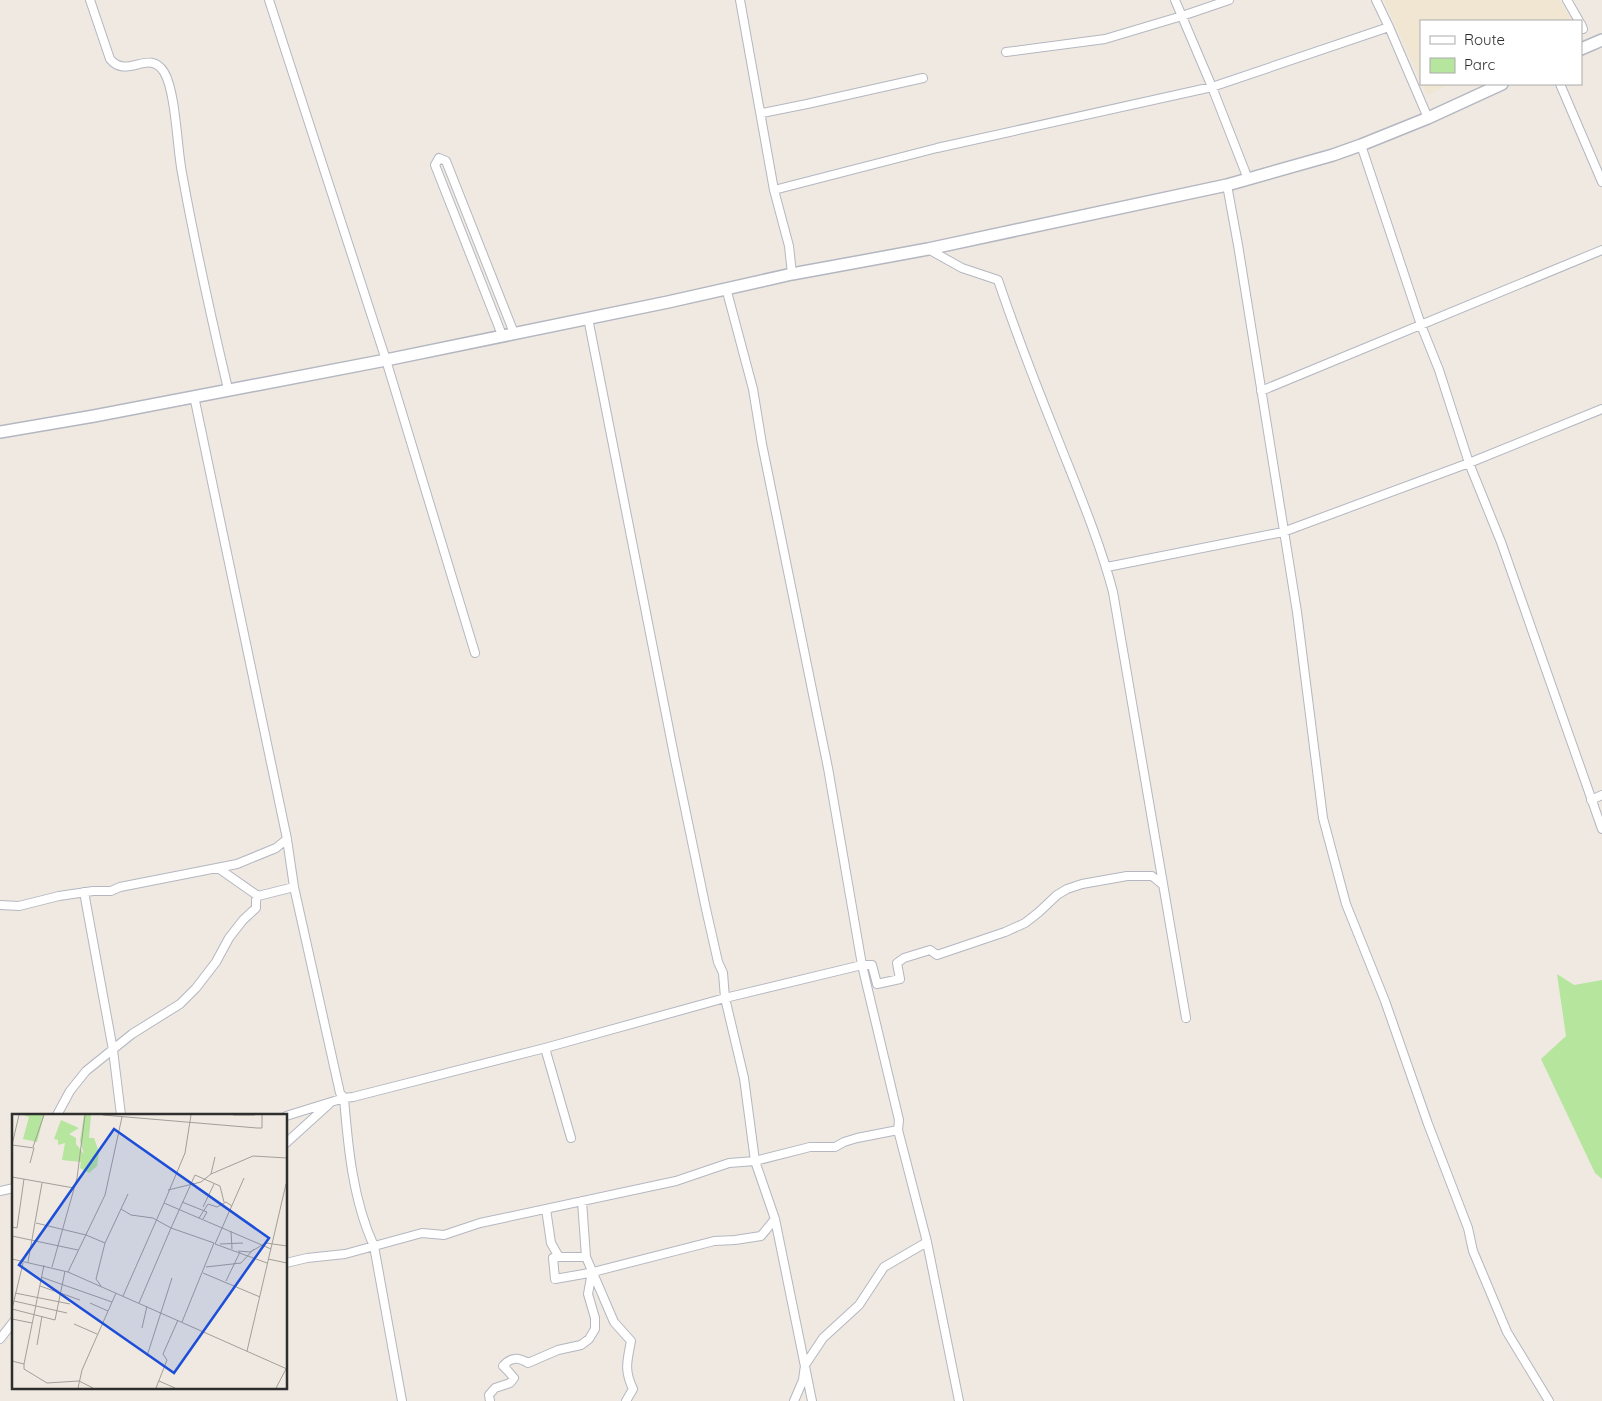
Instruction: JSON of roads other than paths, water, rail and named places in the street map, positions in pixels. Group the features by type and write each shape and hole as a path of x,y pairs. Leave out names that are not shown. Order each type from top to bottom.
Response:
{"street":[{"path":"90,0 110,59 115,66 123,67 150,62 163,70 167,78 192,228 228,389"},
{"path":"269,0 386,360 475,653"},
{"path":"740,0 762,113 774,190 789,246 792,274"},
{"path":"1176,0 1248,179"},
{"path":"1006,52 1105,39 1229,0"},
{"path":"1376,0 1428,118"},
{"path":"1567,0 1578,20"},
{"path":"774,190 937,148 1212,87 1389,27"},
{"path":"1582,49 1602,40"},
{"path":"762,113 923,78"},
{"path":"0,432 386,360 514,332 668,302 792,274 928,249 1227,185 1333,155 1361,145 1428,118 1500,85"},
{"path":"1560,85 1602,182"},
{"path":"1361,145 1420,325 1439,370 1469,463 1501,542 1602,829"},
{"path":"502,335 435,165 439,158 446,161 514,332"},
{"path":"1227,185 1297,612 1324,818 1346,904 1385,1001 1428,1124 1468,1228 1473,1251 1507,1332 1549,1401"},
{"path":"928,249 962,268 998,280 1019,343 1107,567 1115,600 1186,1018"},
{"path":"1261,391 1602,250"},
{"path":"726,288 753,388 762,444 828,768 862,965 900,1120 898,1130 927,1242 959,1401"},
{"path":"588,318 675,760 706,909 718,962 723,973 725,998 744,1078 756,1161 775,1219 812,1401"},
{"path":"194,396 287,839 294,887 340,1093 344,1098 347,1139 355,1181 365,1226 374,1246 402,1401"},
{"path":"1107,567 1283,532 1469,463 1602,408"},
{"path":"1591,800 1602,795"},
{"path":"0,905 19,906 84,892 111,891 120,887 237,864 276,848 287,839"},
{"path":"218,868 258,896 294,887"},
{"path":"288,1115 344,1098 544,1048 725,998 862,965 872,965 877,984 900,979 897,963 904,958 930,950 937,955 1005,932 1025,923 1045,908 1057,895 1067,889 1128,876 1152,876 1163,885"},
{"path":"84,892 113,1050 121,1114"},
{"path":"58,1114 70,1091 86,1071 101,1057 113,1050 132,1034 180,1004 196,988 216,962 238,926 256,908 258,896"},
{"path":"544,1048 571,1138"},
{"path":"288,1141 331,1102"},
{"path":"288,1262 345,1254 422,1233 444,1236 480,1223 676,1181 729,1163 756,1161 810,1147 835,1147 857,1138 898,1130"},
{"path":"582,1201 586,1257 614,1322 631,1341 627,1375 633,1389 626,1401"},
{"path":"546,1209 551,1243 559,1257"},
{"path":"586,1257 553,1258 555,1279 592,1272 714,1241 761,1236 775,1219"},
{"path":"794,1401 803,1380 805,1365 823,1338 859,1305 884,1267 927,1242"},
{"path":"490,1401 489,1395 495,1388 510,1384 514,1378 502,1366 508,1360 520,1359 528,1363 558,1350 581,1345 589,1339 595,1329 595,1318 588,1294 592,1272"},
{"path":"0,1329 12,1325"},
{"path":"0,1339 12,1325"}]}
